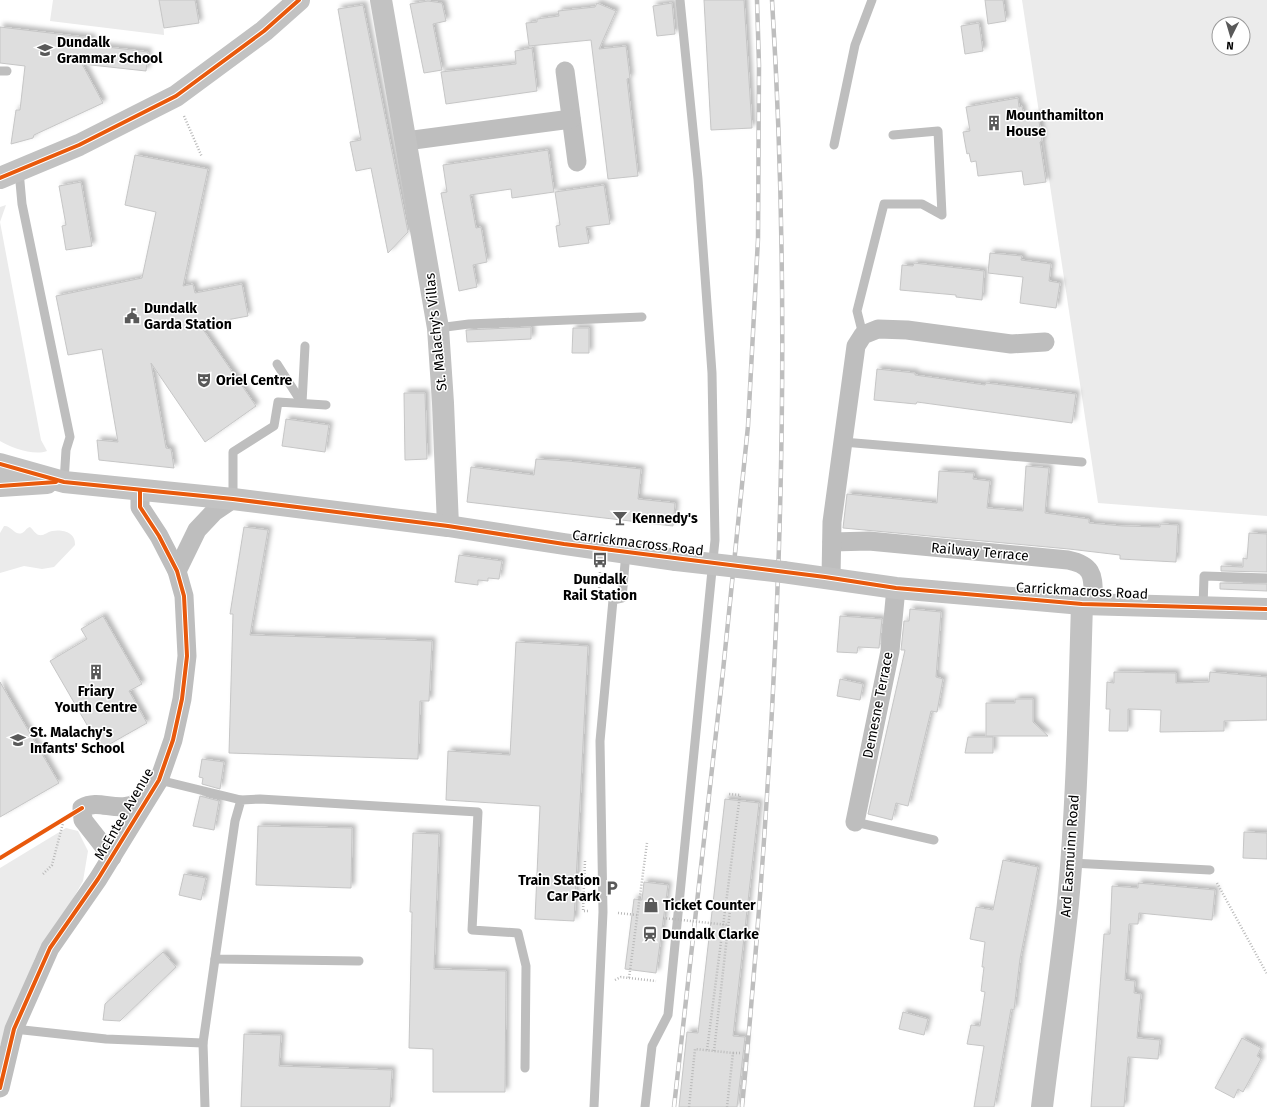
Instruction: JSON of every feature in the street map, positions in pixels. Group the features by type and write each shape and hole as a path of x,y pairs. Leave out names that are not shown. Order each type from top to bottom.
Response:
{"main road":[{"path":"7,177 79,145 176,96 264,31 299,0"},
{"name":"St. Malachy's Villas","path":"380,0 438,328 443,403 448,526"},
{"path":"0,464 64,482"},
{"path":"0,486 64,482"},
{"name":"Carrickmacross Road","path":"64,482 140,491 233,499 448,526 676,560 828,578 896,588 1088,604 1267,609"},
{"name":"Ard Easmuinn Road","path":"1042,1107 1071,863 1088,604"}],"street":[{"path":"565,71 577,162"},
{"path":"406,141 571,119"},
{"path":"828,578 832,542 832,522 856,346 863,335 878,329 907,330 1011,344 1045,342"},
{"name":"McEntee Avenue","path":"0,1088 14,1029 50,948 112,856 155,785 173,740 181,706 187,656 184,596 176,571 159,536 140,507 140,491"},
{"path":"176,571 196,530 214,512 233,499"},
{"name":"Railway Terrace","path":"832,542 869,541 1068,560 1083,563 1092,575 1088,604"},
{"name":"Demesne Terrace","path":"855,822 890,651 896,588"},
{"path":"112,856 83,820 82,808 88,805 128,807 140,801 155,785"}],"lane":[{"path":"645,1107 652,1046 668,1015 715,540 712,373 698,179 680,0"},
{"path":"834,145 855,45 872,0"},
{"path":"863,335 857,311 884,204 922,204 942,215 938,130 893,135"},
{"path":"7,177 22,204 70,437 66,450 64,482"},
{"path":"438,328 469,324 642,317"},
{"path":"302,403 304,346"},
{"path":"277,364 302,403"},
{"path":"233,499 234,452 274,426 278,402 326,405"},
{"path":"843,442 1082,462"},
{"path":"594,1107 603,912 600,741 613,600 622,598 626,552"},
{"path":"1203,607 1204,576 1267,578"},
{"path":"155,785 241,800 260,798 478,812 472,930 518,933 526,966 525,1068"},
{"path":"205,1107 203,1044 235,822 241,800"},
{"path":"855,822 934,840"},
{"path":"1071,863 1210,870"},
{"path":"215,959 359,961"},
{"path":"14,1029 106,1039 203,1044"}],"path":[{"path":"182,113 202,157"},
{"path":"708,1050 740,795 728,794"},
{"path":"58,823 64,819"},
{"path":"43,874 52,865 64,819"},
{"path":"629,978 647,843"},
{"path":"1210,870 1267,974"},
{"path":"714,1051 730,910"},
{"path":"663,918 728,926"},
{"path":"614,984 616,980 621,977 671,983"},
{"path":"689,1107 695,1049 741,1054"},
{"path":"727,1107 733,1053"}],"shaded area":[{"path":"53,0 162,0 164,35 50,21"},
{"path":"1022,0 1267,0 1267,516 1098,503"},
{"path":"6,205 0,222 0,207"},
{"path":"0,222 41,440 47,451 42,452 29,452 0,441"},
{"path":"4,526 9,527 20,534 30,527 36,534 39,535 52,531 68,532 73,537 75,545 54,567 42,569 24,566 0,573 0,533"},
{"path":"66,828 78,831 88,851 83,881 69,906 35,958 0,1046 0,868"}],"building":[{"path":"159,0 195,0 199,23 164,28"},
{"path":"704,0 744,0 752,128 711,130"},
{"path":"985,0 1003,0 1006,21 988,24"},
{"path":"428,1 442,3 446,21 433,24 442,70 424,73 410,4"},
{"path":"597,3 616,11 599,49 626,46 630,78 627,79 638,176 608,179 591,40 529,46 526,23 537,22 537,19 559,16 558,11 595,7"},
{"path":"672,3 675,34 657,36 653,6"},
{"path":"363,5 408,232 388,253 371,168 356,171 350,142 361,140 338,9"},
{"path":"979,23 983,51 965,54 961,26"},
{"path":"0,27 92,38 91,45 148,52 146,71 82,64 103,103 34,135 33,138 11,144 16,110 20,110 25,66 0,63"},
{"path":"532,48 537,91 446,104 441,72 516,64 515,51"},
{"path":"1018,98 1019,107 1022,106 1024,118 1038,115 1042,141 1040,142 1046,182 1024,185 1022,171 978,176 976,161 971,162 969,153 967,154 963,132 970,131 966,107"},
{"path":"548,150 554,192 512,198 511,189 470,195 476,228 481,227 487,262 473,265 477,287 459,291 441,193 447,192 443,165"},
{"path":"135,155 208,169 183,286 193,284 195,293 242,284 248,316 200,325 256,406 205,442 151,363 166,448 171,449 174,468 99,460 97,440 118,442 102,349 68,355 56,296 142,278 156,212 125,205"},
{"path":"81,182 92,246 66,250 62,226 66,225 59,186"},
{"path":"604,185 610,224 586,227 589,243 559,247 556,226 560,225 555,192"},
{"path":"990,253 1022,256 1021,260 1051,264 1049,281 1060,283 1056,308 1020,303 1023,277 988,273"},
{"path":"914,263 984,271 982,300 956,297 956,295 900,290 902,265 913,266"},
{"path":"531,327 531,339 467,342 466,330"},
{"path":"573,328 589,328 589,353 572,353"},
{"path":"877,369 915,373 915,375 985,385 986,383 1076,394 1072,423 917,402 916,404 874,400"},
{"path":"404,393 425,393 427,459 405,460"},
{"path":"286,419 329,425 325,452 282,446"},
{"path":"536,459 641,469 638,499 675,503 673,526 467,502 471,467 534,475"},
{"path":"1026,466 1049,468 1045,513 1089,519 1089,523 1122,526 1160,527 1160,524 1178,525 1176,562 1120,559 1120,555 1069,549 843,528 847,494 937,503 939,471 974,473 973,479 990,481 987,508 1023,511"},
{"path":"244,527 268,530 250,635 432,641 429,701 420,701 418,759 229,753 233,614 230,614"},
{"path":"1249,533 1267,534 1267,572 1221,571 1221,566 1243,567 1243,558 1247,559"},
{"path":"459,555 502,561 499,579 488,578 488,581 478,580 478,585 455,582"},
{"path":"1220,583 1267,584 1267,591 1220,589"},
{"path":"910,609 941,612 936,677 943,679 937,712 931,711 908,806 896,803 892,820 868,814 905,650 901,650 904,621 909,621"},
{"name":"Friary Youth Centre","path":"103,616 142,684 129,691 147,723 101,749 50,661 87,639 81,629"},
{"path":"840,616 882,619 879,648 858,647 857,653 837,652"},
{"path":"516,642 588,646 574,921 535,919 540,806 446,800 448,751 510,755"},
{"path":"1114,672 1176,673 1176,683 1209,682 1210,672 1267,677 1267,720 1224,721 1224,731 1160,732 1161,710 1128,709 1128,731 1109,731 1110,709 1106,709 1107,682 1114,683"},
{"path":"840,679 863,684 860,700 837,696"},
{"name":"St. Malachy's Infants' School","path":"0,682 59,783 0,817"},
{"path":"1015,699 1033,699 1033,722 1048,736 986,736 986,703 1015,703"},
{"path":"968,737 993,737 993,753 965,753"},
{"path":"202,759 224,762 220,789 202,784 203,778 199,777"},
{"path":"200,796 219,801 214,830 193,826"},
{"path":"725,799 759,803 733,1036 745,1037 737,1107 679,1107 687,1032 698,1033"},
{"path":"258,826 352,828 351,888 256,885"},
{"path":"1244,832 1267,833 1267,859 1243,858"},
{"path":"413,833 439,834 434,969 506,971 505,1092 433,1092 433,1049 409,1048 412,912 410,912"},
{"path":"1003,860 1038,867 1020,959 1014,1010 1011,1009 994,1107 974,1107 984,1046 967,1044 971,1025 980,1026 985,992 981,991 985,942 970,939 976,907 993,910"},
{"path":"184,874 206,878 201,900 179,895"},
{"path":"644,882 668,885 656,973 625,969 634,899 642,900"},
{"path":"1138,883 1215,890 1212,920 1139,913 1138,924 1129,924 1125,980 1135,981 1134,993 1141,994 1137,1038 1160,1040 1158,1059 1128,1057 1124,1107 1091,1107 1104,934 1110,934 1112,886 1138,888"},
{"path":"163,952 176,967 120,1021 103,1020 105,1004"},
{"path":"903,1012 928,1019 924,1035 899,1029"},
{"path":"244,1034 281,1035 279,1066 392,1070 390,1107 241,1107"},
{"path":"1242,1038 1261,1048 1257,1056 1261,1059 1243,1092 1238,1089 1234,1098 1215,1088"}],"railway":[{"path":"674,1107 723,671 748,426 758,239 759,65 757,0"},
{"path":"742,1107 765,831 779,554 782,415 782,277 779,138 772,0"}],"cycle path":[{"path":"0,178 79,145 176,96 264,31 299,0"},
{"path":"0,464 64,482 233,499 448,526 564,544 825,577 896,588 1082,604 1267,609"},
{"path":"0,486 56,482"},
{"path":"0,1088 14,1029 50,948 98,879 159,780 173,740 182,699 187,656 184,596 177,571 159,536 140,507 140,491"},
{"path":"0,858 82,808"}],"place":[{"name":"Dundalk Grammar School","path":"45,50"},
{"name":"Mounthamilton House","path":"994,123"},
{"name":"Dundalk Garda Station","path":"132,316"},
{"name":"Oriel Centre","path":"204,380"},
{"name":"Kennedy's","path":"620,518"},
{"name":"Dundalk Rail Station","path":"600,560"},
{"name":"Friary Youth Centre","path":"96,672"},
{"name":"St. Malachy's Infants' School","path":"18,740"},
{"name":"Train Station Car Park","path":"612,888"},
{"name":"Ticket Counter","path":"651,905"},
{"name":"Dundalk Clarke","path":"650,934"}]}
